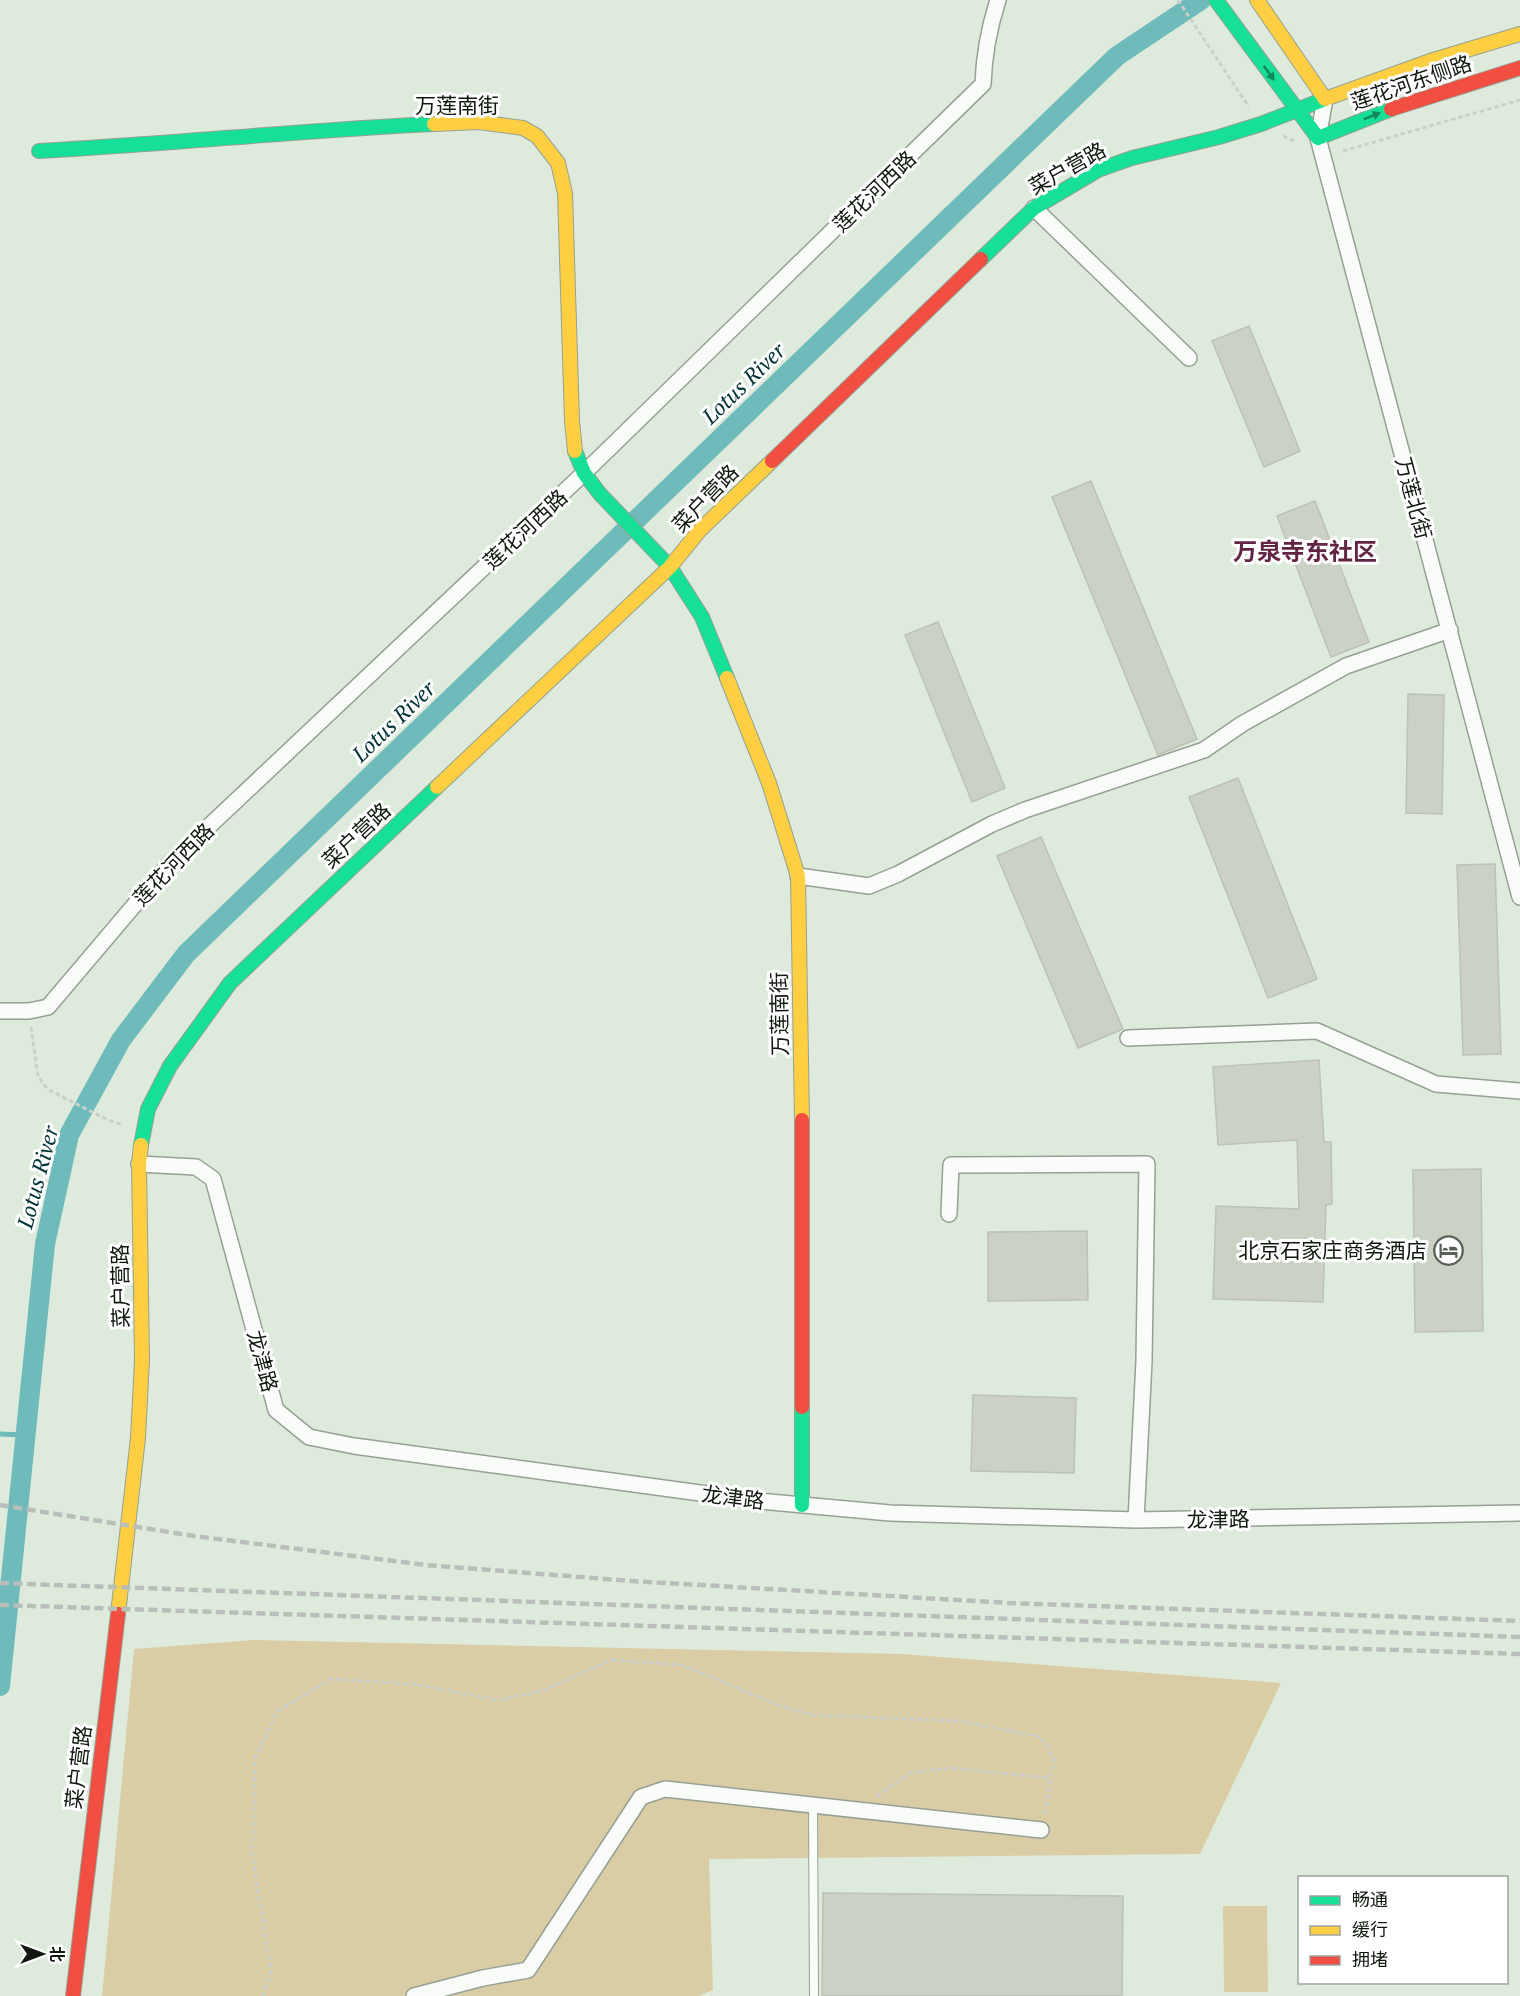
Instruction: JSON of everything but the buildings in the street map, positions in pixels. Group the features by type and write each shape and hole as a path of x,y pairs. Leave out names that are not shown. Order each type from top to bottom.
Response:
{"street":[{"name":"莲花河西路","path":"0,1011 29,1011 48,1007 170,862 584,473 983,84 988,34 998,0"},
{"path":"1216,0 1318,138"},
{"path":"1260,3 1325,99"},
{"name":"莲花河东侧路","path":"1325,99 1430,61 1520,34"},
{"name":"莲花河东侧路","path":"1318,138 1408,102 1520,68"},
{"name":"菜户营路","path":"73,1996 138,1438 142,1360 140,1164 142,1132 148,1109 170,1066 230,982 670,567 700,530 1034,208 1098,170 1132,158 1219,137 1261,124 1325,99"},
{"name":"万莲北街","path":"1325,99 1318,138 1520,897"},
{"name":"万莲南街","path":"39,151 165,144 371,127 479,122 523,128 537,136 558,163 565,193 572,421 575,451 584,473 600,494 670,567 702,617 769,783 798,876 803,1165 802,1505"},
{"path":"1034,208 1189,358"},
{"path":"798,876 869,886 898,874 992,824 1025,810 1204,750 1242,724 1346,666 1450,630"},
{"path":"1128,1038 1317,1031 1437,1084 1520,1091"},
{"name":"龙津路","path":"140,1164 196,1167 213,1179 276,1410 309,1437 354,1446 802,1505 890,1513 1136,1520 1520,1513"},
{"path":"949,1214 951,1165 1147,1164 1144,1361 1136,1520"},
{"path":"414,1996 483,1978 528,1970 641,1797 665,1789 1041,1830"}],"lane":[{"path":"813,1805 814,1996"}],"path":[{"path":"1178,0 1261,124"},
{"path":"29,1011 38,1076 47,1089 108,1120"},
{"path":"263,1996 271,1972 252,1853 255,1758 278,1711 331,1679 413,1684 498,1700 542,1691 611,1660 682,1665 781,1706 811,1715 960,1721 1041,1737 1054,1758 1041,1830"},
{"path":"857,1809 910,1773 950,1768 1050,1778"}],"shaded area":[{"path":"254,1640 902,1654 1281,1683 1200,1854 709,1859 713,1990 699,1996 102,1996 134,1649"},
{"path":"1223,1906 1267,1906 1268,1992 1224,1992"}],"waterway":[{"name":"Lotus River","path":"0,1686 45,1244 69,1135 121,1040 186,954 1117,56 1201,0"},
{"path":"0,1434 25,1435"}],"railway":[{"path":"0,1505 194,1536 426,1565 632,1581 1009,1603 1520,1621"},
{"path":"0,1583 1520,1637"},
{"path":"0,1605 1520,1654"}],"traffic: fast":[{"path":"1216,0 1318,138 1391,109"},
{"path":"981,259 1034,208 1098,170 1132,158 1219,137 1261,124 1325,99"},
{"path":"39,151 434,124"},
{"path":"575,451 584,473 600,494 670,567 702,617 727,678"},
{"path":"141,1145 148,1109 170,1066 230,983 437,787"},
{"path":"802,1407 802,1505"}],"traffic: slow":[{"path":"1257,0 1325,99 1430,61 1520,34"},
{"path":"434,124 479,122 523,128 537,136 558,163 565,193 572,421 575,451"},
{"path":"437,787 670,567 700,530 772,461"},
{"path":"727,678 769,783 798,876 802,1120"},
{"path":"118,1614 138,1438 142,1360 139,1164 141,1145"}],"traffic: jam":[{"path":"1391,109 1520,68"},
{"path":"772,461 981,259"},
{"path":"802,1120 802,1407"},
{"path":"73,1996 118,1614"}],"place":[{"name":"北京石家庄商务酒店","path":"1448,1250"}],"district":[{"name":"万泉寺东社区","path":"1305,551"}]}
